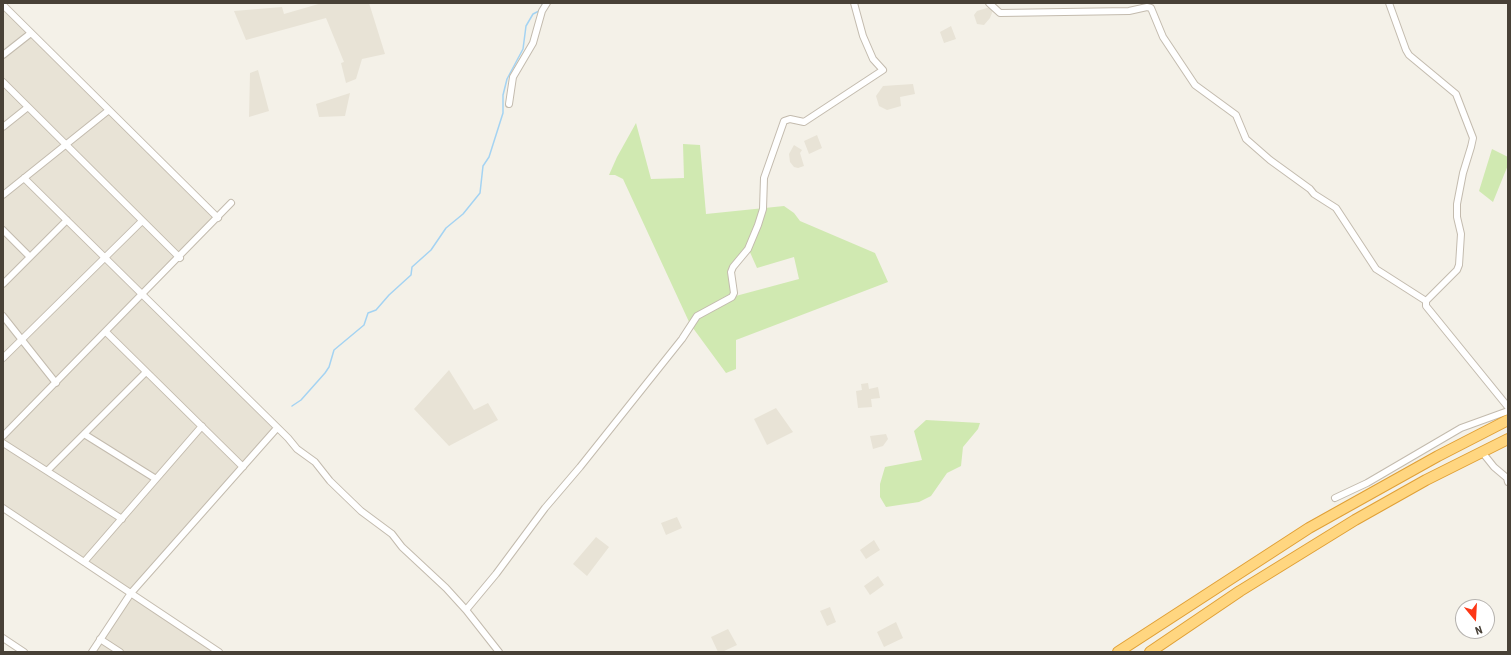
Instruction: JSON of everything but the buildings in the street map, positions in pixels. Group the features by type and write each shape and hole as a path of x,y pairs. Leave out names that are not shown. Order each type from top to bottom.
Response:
{"highway":[{"path":"1118,652 1309,528 1438,456 1508,420"},
{"path":"1150,652 1240,590 1355,520 1508,439"}],"street":[{"path":"509,104 513,76 533,43 542,11 548,3"},
{"path":"466,610 496,574 545,508 580,467 682,339 697,316 732,298 734,292 731,272 733,267 748,249 758,225 763,209 764,178 784,121 790,119 804,122 883,70 873,59 863,36 854,3"},
{"path":"989,3 1000,13 1129,11 1148,7 1152,8 1163,37 1195,85 1236,115 1246,139 1270,160 1310,189 1314,194 1336,208 1376,269 1426,301"},
{"path":"1389,3 1409,55 1456,94 1473,138 1463,173 1457,204 1457,217 1461,234 1459,265 1457,270 1426,301"},
{"path":"3,5 218,218"},
{"path":"3,55 31,33"},
{"path":"3,82 180,258"},
{"path":"3,127 28,107"},
{"path":"3,195 109,110"},
{"path":"24,178 288,438 297,449 315,462 330,481 361,511 392,534 402,547 446,588 466,610 499,652"},
{"path":"3,436 180,258 231,203"},
{"path":"3,284 67,220"},
{"path":"3,358 142,221"},
{"path":"3,230 30,257"},
{"path":"1426,301 1426,306 1431,314 1508,407"},
{"path":"3,316 56,383"},
{"path":"106,332 243,467"},
{"path":"47,471 146,372"},
{"path":"1335,498 1367,483 1462,428 1508,411"},
{"path":"84,562 202,426"},
{"path":"92,652 130,593 277,428"},
{"path":"84,434 156,479"},
{"path":"3,444 122,519"},
{"path":"1482,452 1494,467 1507,478 1508,482"},
{"path":"3,508 219,652"},
{"path":"3,638 24,652"},
{"path":"100,639 120,652"}],"shaded area":[{"path":"322,3 369,3 385,54 362,59 356,79 346,83 341,63 344,62 326,18 246,40 234,11 282,7 284,14"},
{"path":"3,5 218,218 143,295 277,428 131,593 219,652 92,652 130,593 3,508"},
{"path":"990,7 993,10 990,18 984,25 977,24 974,15 977,11"},
{"path":"951,26 956,39 944,43 940,32"},
{"path":"258,70 269,111 249,117 250,73"},
{"path":"913,84 915,94 900,97 901,106 887,110 879,106 876,96 883,86"},
{"path":"350,93 345,116 319,117 316,104"},
{"path":"817,135 822,148 809,154 804,141"},
{"path":"794,145 802,150 800,153 804,166 798,168 794,167 790,162 789,154"},
{"path":"449,370 474,410 488,403 498,420 449,446 414,409"},
{"path":"868,383 869,389 878,387 880,398 871,399 872,407 858,408 856,391 862,390 861,384"},
{"path":"776,408 793,432 767,445 754,419"},
{"path":"886,434 888,439 883,446 873,449 870,436"},
{"path":"677,517 682,528 666,535 661,523"},
{"path":"596,537 609,547 587,576 573,564"},
{"path":"874,540 880,550 866,559 860,550"},
{"path":"878,576 884,585 870,595 864,586"},
{"path":"830,607 836,622 827,626 820,611"},
{"path":"896,622 903,638 884,647 877,632"},
{"path":"728,629 737,645 722,652 718,652 711,637"}],"green space":[{"path":"636,123 651,179 684,178 683,144 700,145 706,214 784,206 794,213 800,221 875,253 888,282 736,340 736,369 726,373 690,324 623,179 615,175 609,175","holes":["749,250 757,268 794,257 799,279 732,297 733,267"]},
{"path":"1492,149 1508,157 1508,165 1493,202 1479,191"},
{"path":"926,420 980,423 978,429 963,447 961,466 947,473 931,496 919,502 886,507 880,497 880,484 885,467 922,460 914,431"}],"waterway":[{"path":"292,406 301,400 325,373 329,367 334,350 364,325 368,313 376,310 389,295 411,275 412,267 431,250 446,228 463,214 480,193 483,166 489,157 503,113 503,95 507,79 523,49 526,26 533,14 539,11 543,3"}]}
